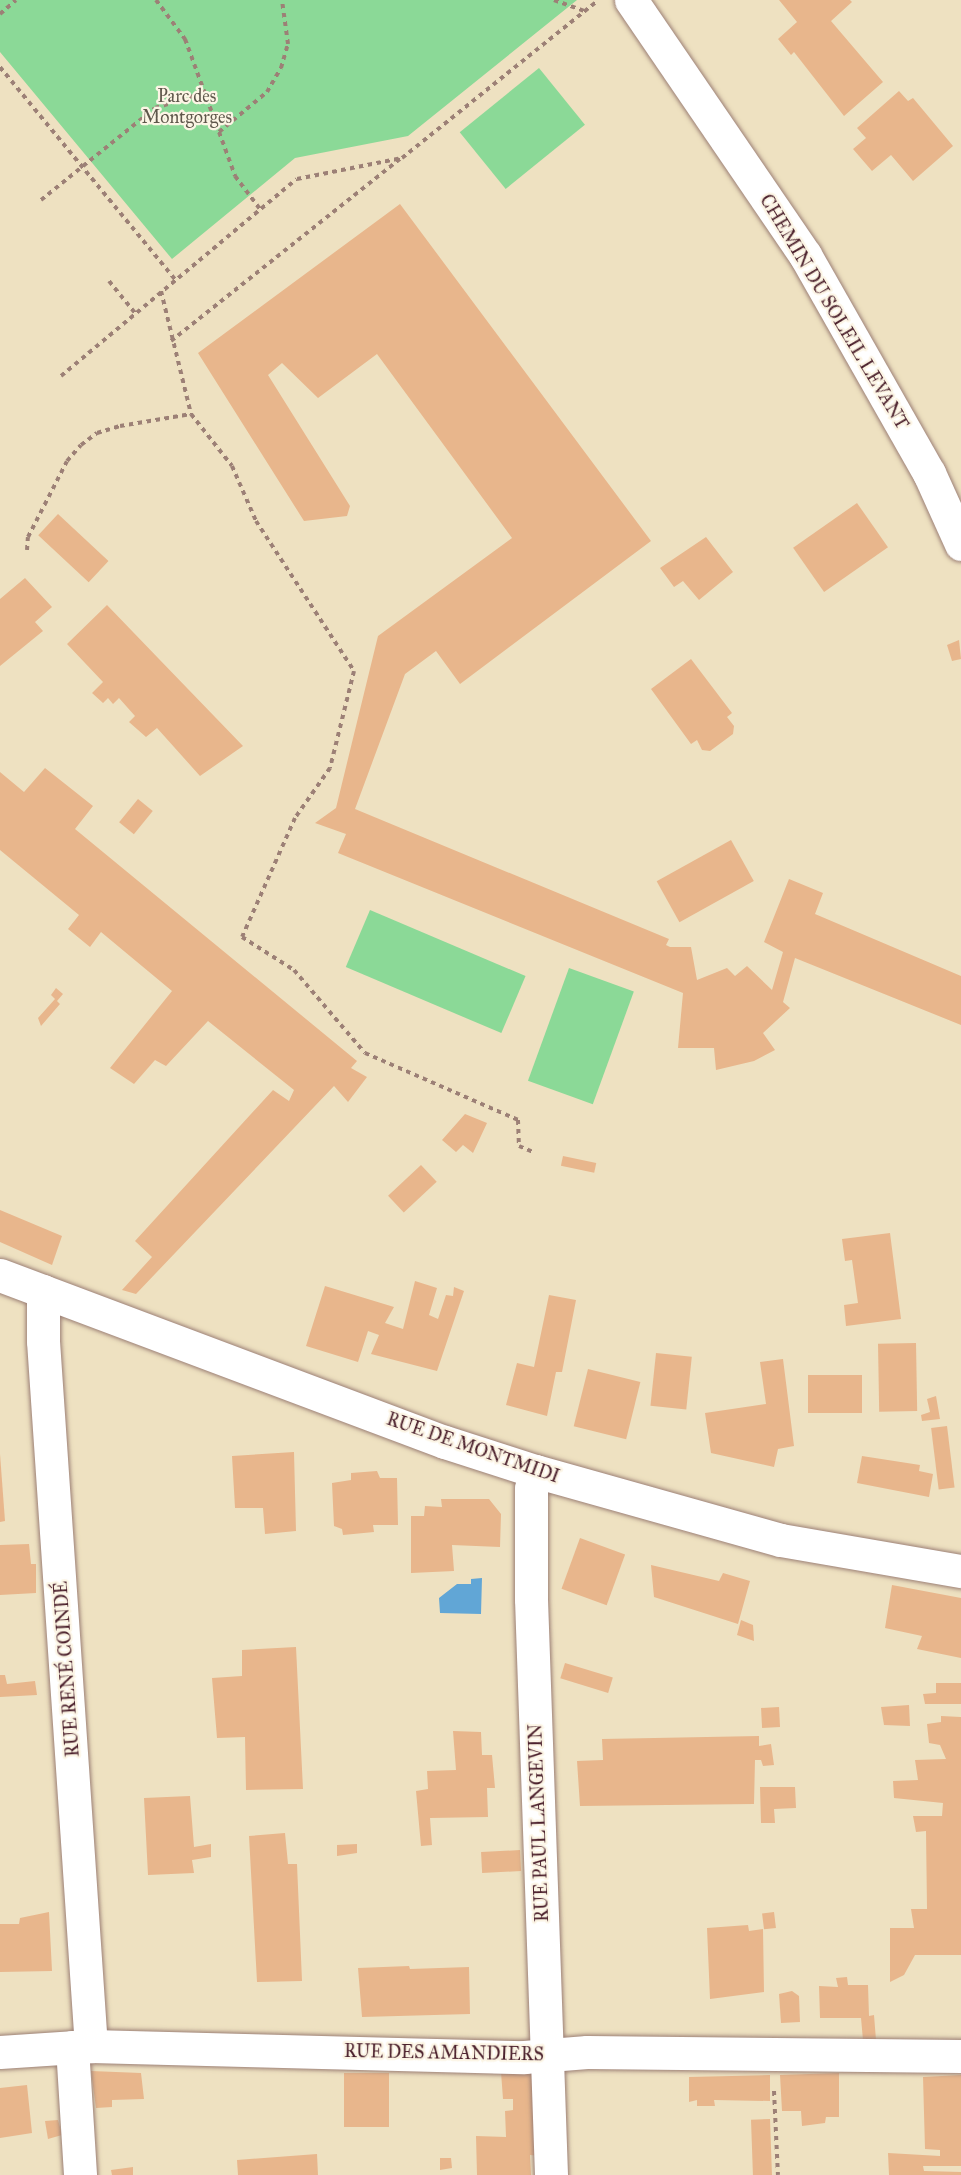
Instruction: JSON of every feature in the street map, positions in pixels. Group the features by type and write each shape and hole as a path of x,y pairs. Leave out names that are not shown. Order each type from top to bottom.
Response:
{"street":[{"name":"CHEMIN DU SOLEIL LEVANT","path":"631,0 805,255 929,473 961,544"},
{"name":"RUE DE MONTMIDI","path":"0,1275 445,1442 535,1471 780,1540 961,1571"},
{"name":"RUE RENÉ COINDÉ","path":"43,1291 44,1353 82,2047 80,2175"},
{"name":"RUE PAUL LANGEVIN","path":"535,1471 531,1489 531,1599 551,2175"},
{"name":"RUE DES AMANDIERS","path":"0,2052 82,2047 547,2055 961,2056"}],"path":[{"path":"0,14 16,0"},
{"path":"156,0 184,39 206,92 235,176 260,209"},
{"path":"219,132 267,92 281,68 288,44 282,0"},
{"path":"554,0 585,11"},
{"path":"171,341 599,0"},
{"path":"0,67 175,279"},
{"path":"41,200 155,108 206,92"},
{"path":"61,375 297,179 402,158"},
{"path":"109,281 135,313"},
{"path":"161,291 171,341 191,414 232,466 256,521 354,671 330,768 295,818 242,937 294,970 365,1053 518,1120 519,1146 533,1152"},
{"path":"27,550 33,527 67,461 81,445 96,434 120,426 191,414"},
{"path":"772,2054 778,2175"}],"green space":[{"name":"Parc des Montgorges","path":"0,0 577,0 408,136 295,158 172,259 0,52"},
{"path":"539,68 585,125 506,189 460,132"},
{"path":"370,910 526,976 501,1033 346,967"},
{"path":"569,968 634,992 593,1104 528,1081"}],"water":[{"path":"482,1578 481,1614 440,1613 439,1598 457,1584 471,1584 471,1579"}],"building":[{"path":"779,0 850,0 852,2 831,21 883,82 844,116 794,52 791,55 778,39 797,22"},
{"path":"899,91 908,101 913,98 953,146 913,181 891,155 872,171 853,149 866,138 857,128"},
{"path":"400,204 651,541 460,684 436,651 405,674 355,809 669,939 666,945 670,947 691,947 697,980 727,968 735,976 747,966 772,990 783,952 764,942 789,879 823,893 815,914 961,976 961,1025 795,958 783,1002 790,1008 763,1033 775,1050 754,1061 716,1070 714,1048 678,1048 683,993 338,853 346,834 315,823 336,808 378,636 512,538 377,354 318,398 282,363 268,375 350,506 347,516 304,521 198,353"},
{"path":"857,503 888,547 824,592 793,548"},
{"path":"58,514 108,561 89,582 38,535"},
{"path":"706,537 733,572 699,600 683,581 674,587 660,568"},
{"path":"25,578 52,607 35,622 43,631 0,666 0,599"},
{"path":"107,605 243,746 200,776 157,728 146,737 129,722 135,716 119,698 113,704 108,698 103,703 92,693 103,682 67,644"},
{"path":"959,640 961,659 952,661 947,645"},
{"path":"691,659 732,713 727,717 734,726 733,734 710,751 702,750 697,740 691,744 651,689"},
{"path":"45,768 93,806 75,829 357,1061 351,1068 367,1077 348,1102 334,1086 136,1294 122,1290 152,1257 135,1241 273,1090 289,1101 294,1090 208,1021 166,1066 155,1060 134,1084 110,1068 172,991 101,932 90,947 68,929 79,915 0,850 0,772 24,792"},
{"path":"138,799 153,811 134,834 119,822"},
{"path":"731,840 754,881 679,922 657,881"},
{"path":"56,988 63,994 57,1001 60,1004 41,1026 38,1018 55,999 51,995"},
{"path":"465,1114 487,1123 473,1153 463,1145 456,1152 442,1140"},
{"path":"563,1156 596,1163 594,1173 561,1166"},
{"path":"421,1165 437,1182 404,1213 388,1196"},
{"path":"0,1210 62,1236 52,1265 0,1242"},
{"path":"890,1233 901,1319 846,1326 844,1305 858,1303 852,1260 845,1261 842,1239"},
{"path":"415,1281 437,1288 429,1315 438,1319 446,1295 453,1296 454,1287 464,1291 437,1371 371,1354 379,1335 368,1331 358,1362 306,1346 325,1286 394,1307 385,1323 403,1329"},
{"path":"549,1295 576,1300 562,1372 556,1372 547,1416 506,1405 517,1363 534,1367"},
{"path":"916,1343 917,1411 879,1412 878,1344"},
{"path":"656,1353 692,1357 686,1409 650,1406"},
{"path":"783,1359 794,1446 778,1449 774,1467 711,1453 705,1413 766,1404 760,1362"},
{"path":"588,1369 640,1382 626,1439 574,1426"},
{"path":"808,1375 862,1375 862,1413 808,1413"},
{"path":"936,1396 940,1419 922,1421 921,1415 930,1412 927,1399"},
{"path":"947,1426 955,1488 939,1489 931,1428"},
{"path":"294,1452 296,1531 265,1534 263,1508 235,1508 232,1456"},
{"path":"0,1454 5,1521 0,1522"},
{"path":"862,1456 920,1465 919,1471 933,1474 929,1497 857,1483"},
{"path":"377,1471 380,1478 397,1478 398,1525 373,1525 374,1532 343,1535 342,1529 334,1526 332,1483 351,1480 351,1473"},
{"path":"441,1499 489,1499 501,1514 500,1547 452,1545 454,1571 411,1573 411,1516 424,1516 425,1506 442,1507"},
{"path":"580,1538 625,1554 607,1605 562,1589"},
{"path":"29,1544 31,1564 36,1564 36,1593 0,1595 0,1545"},
{"path":"651,1565 719,1581 723,1573 750,1581 738,1624 654,1597"},
{"path":"892,1585 961,1598 961,1658 917,1649 922,1636 885,1628"},
{"path":"741,1620 753,1625 754,1641 737,1635"},
{"path":"296,1647 303,1789 246,1790 245,1737 217,1738 212,1678 242,1676 242,1650"},
{"path":"565,1663 613,1678 608,1693 560,1678"},
{"path":"0,1675 5,1675 7,1684 35,1681 37,1695 0,1697"},
{"path":"936,1683 961,1683 961,1704 925,1704 923,1694 936,1693"},
{"path":"909,1705 910,1726 884,1725 881,1707"},
{"path":"779,1707 780,1727 762,1728 761,1708"},
{"path":"941,1716 961,1717 961,1955 915,1955 904,1975 890,1982 890,1928 914,1928 911,1909 927,1909 926,1831 916,1832 913,1816 942,1816 943,1803 894,1798 893,1781 918,1780 915,1760 946,1759 940,1745 929,1743 927,1724 941,1722"},
{"path":"453,1731 481,1732 482,1755 492,1755 495,1788 487,1788 488,1817 430,1818 432,1845 421,1846 416,1791 428,1789 427,1771 456,1770"},
{"path":"759,1736 759,1746 771,1744 774,1765 763,1766 761,1760 755,1760 754,1804 580,1806 577,1761 603,1760 602,1739"},
{"path":"760,1787 795,1787 796,1808 774,1809 775,1823 761,1823"},
{"path":"190,1796 194,1847 211,1844 211,1857 192,1860 194,1873 148,1875 144,1798"},
{"path":"285,1833 288,1864 297,1864 302,1981 257,1982 249,1836"},
{"path":"357,1844 357,1853 337,1856 337,1845"},
{"path":"520,1850 521,1871 482,1873 481,1852"},
{"path":"49,1912 52,1971 0,1972 0,1924 19,1924 20,1918"},
{"path":"774,1912 776,1928 764,1929 762,1913"},
{"path":"748,1925 749,1931 763,1929 764,1992 710,1999 707,1928"},
{"path":"409,1966 410,1969 469,1967 470,2014 362,2017 358,1968"},
{"path":"847,1977 848,1985 868,1985 869,2016 874,2015 876,2040 863,2040 861,2018 820,2018 819,1986 838,1987 836,1978"},
{"path":"792,1991 799,1996 800,2022 781,2023 779,1994"},
{"path":"91,2071 141,2073 144,2099 112,2100 112,2107 96,2108"},
{"path":"501,2072 537,2072 542,2156 530,2155 531,2175 477,2175 476,2136 506,2137 505,2111 513,2110 513,2099 503,2099"},
{"path":"344,2073 389,2073 389,2127 344,2127"},
{"path":"839,2073 839,2117 826,2117 825,2123 802,2126 801,2111 782,2111 780,2075"},
{"path":"770,2075 770,2101 714,2100 715,2106 697,2106 697,2100 689,2102 689,2077"},
{"path":"961,2075 961,2166 923,2166 924,2171 961,2172 961,2175 889,2175 888,2153 940,2156 940,2150 925,2149 923,2077"},
{"path":"27,2085 32,2133 0,2138 0,2088"},
{"path":"770,2119 772,2175 753,2175 751,2120"},
{"path":"58,2120 62,2135 48,2139 45,2121"},
{"path":"317,2154 318,2175 238,2175 237,2160"},
{"path":"440,2158 451,2158 452,2168 440,2170"},
{"path":"133,2167 133,2175 112,2175 111,2170"}]}
